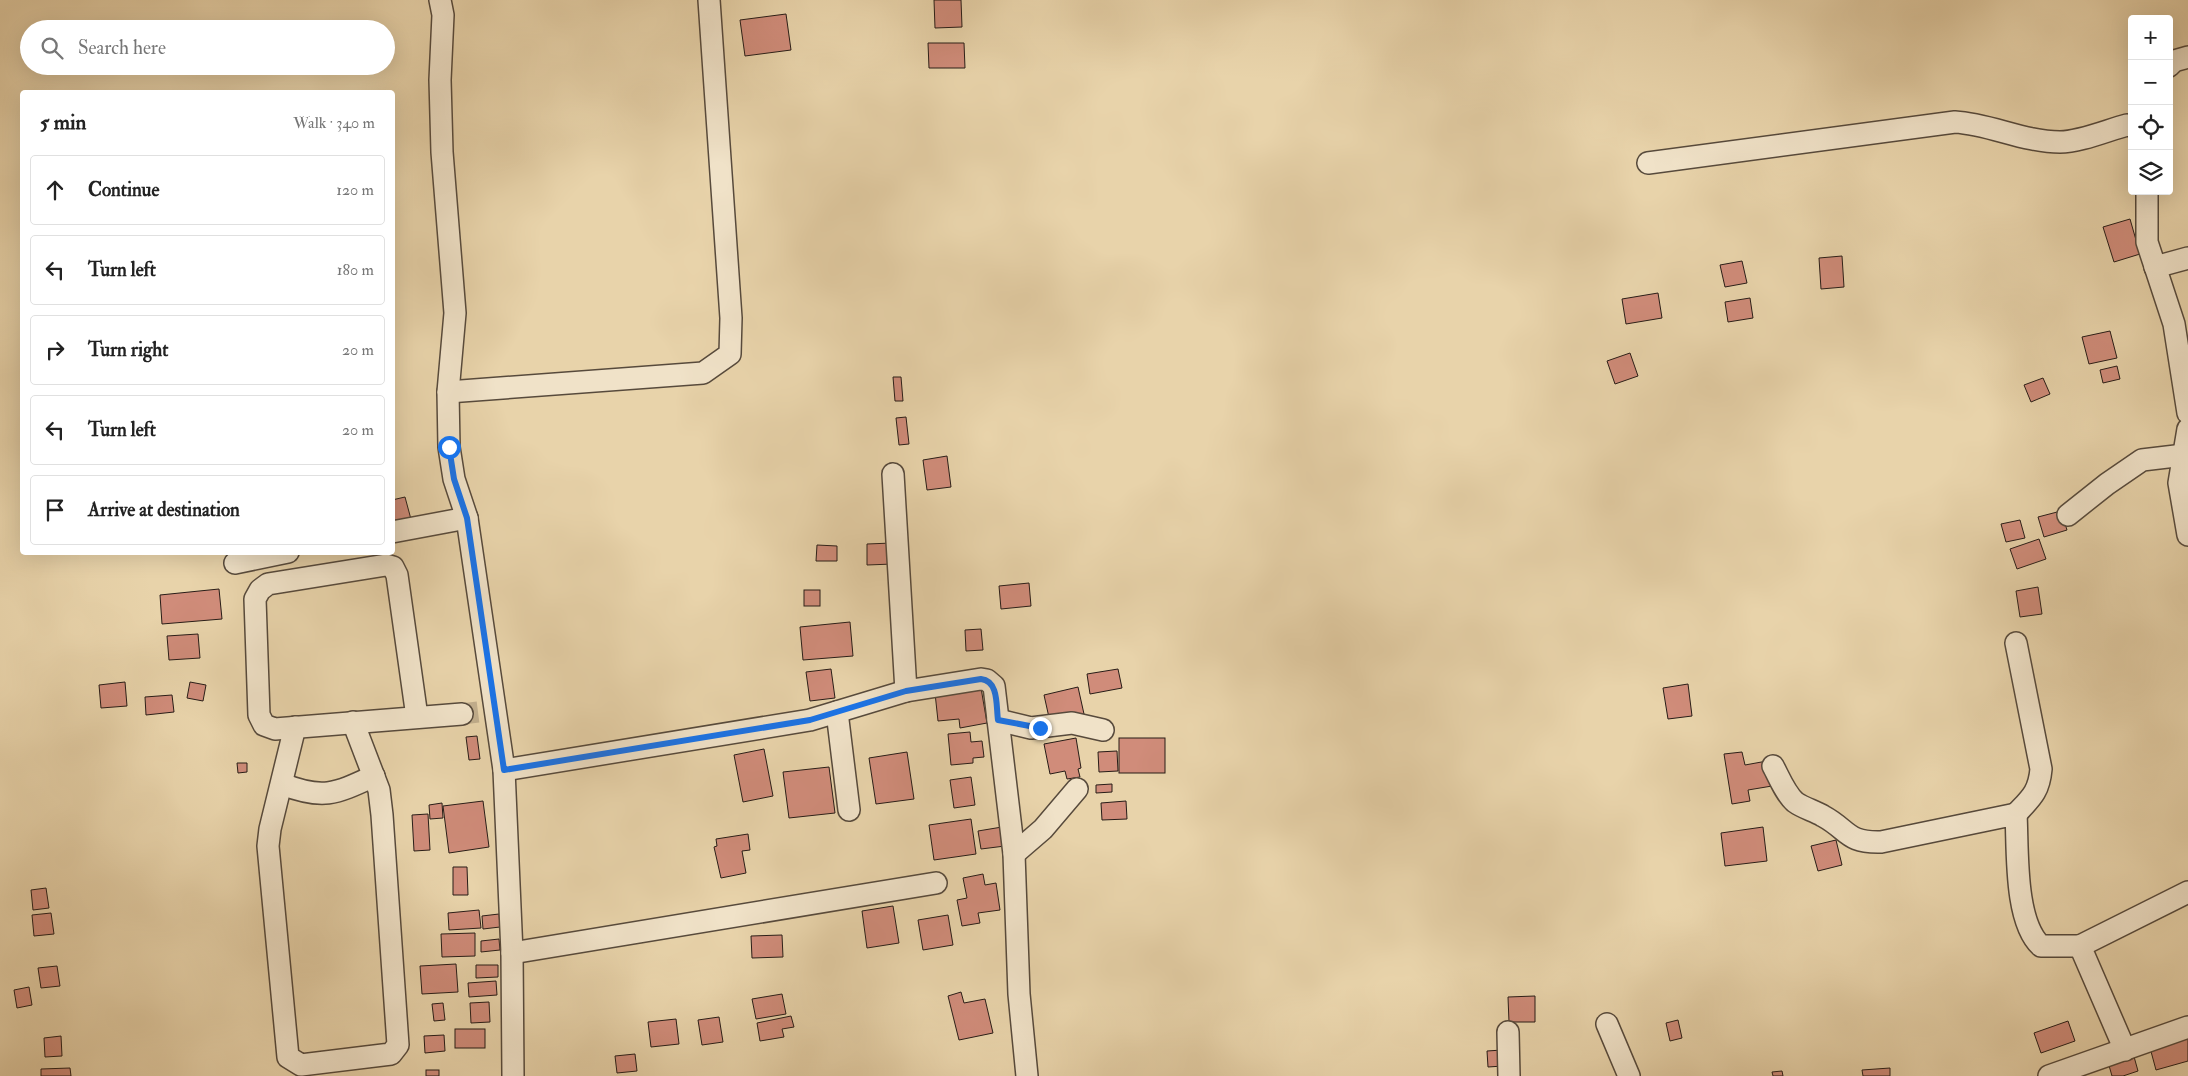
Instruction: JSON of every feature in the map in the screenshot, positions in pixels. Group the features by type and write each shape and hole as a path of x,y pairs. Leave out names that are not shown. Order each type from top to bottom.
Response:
{"street":[{"path":"440,0 443,15 440,80 442,152 455,313 448,392 449,447 454,479 467,518 478,712 504,770 512,953 513,1076"},
{"path":"448,392 703,373 730,354 731,318 709,0"},
{"path":"2173,62 2188,57"},
{"path":"1648,164 1955,122 1974,123 2042,141 2062,142 2128,124"},
{"path":"2147,195 2147,242 2174,324 2188,413"},
{"path":"2155,267 2188,258"},
{"path":"2188,429 2179,483 2188,535"},
{"path":"2068,515 2107,484 2142,460 2184,455"},
{"path":"893,474 906,691"},
{"path":"395,531 467,518"},
{"path":"235,563 274,555"},
{"path":"417,717 397,575 393,568 386,565 268,584 260,590 255,599 260,715 264,725 275,729 478,712"},
{"path":"1773,766 1784,787 1796,802 1826,817 1844,833 1864,842 1881,842 2016,814 2035,794 2040,783 2041,769 2016,643"},
{"path":"504,770 810,720 906,691 930,686 987,680 994,686 1014,854 1019,994 1027,1076"},
{"path":"837,712 849,810"},
{"path":"998,720 1031,728 1072,724 1103,730"},
{"path":"295,727 268,846 288,1058 301,1065 391,1054 398,1045 382,815 374,776 354,722"},
{"path":"282,784 303,793 320,795 345,790 374,776"},
{"path":"1014,854 1043,829 1077,789"},
{"path":"2016,814 2022,902 2027,927 2041,946 2080,946 2188,892"},
{"path":"512,953 936,883"},
{"path":"2080,946 2125,1050"},
{"path":"1607,1024 1629,1076"},
{"path":"2049,1076 2188,1027"},
{"path":"1508,1032 1509,1076"}],"building":[{"path":"934,0 961,0 962,27 935,28"},
{"path":"786,14 791,50 745,56 740,20"},
{"path":"928,43 964,43 965,68 929,68"},
{"path":"2130,219 2140,254 2114,262 2103,227"},
{"path":"1842,256 1844,287 1821,289 1819,258"},
{"path":"1742,261 1747,283 1725,287 1720,265"},
{"path":"1658,293 1662,318 1626,324 1622,299"},
{"path":"1750,298 1753,318 1728,322 1725,302"},
{"path":"2110,331 2117,358 2089,364 2082,337"},
{"path":"1630,353 1638,376 1615,384 1607,361"},
{"path":"2117,366 2120,379 2103,383 2100,370"},
{"path":"893,377 901,377 903,401 895,401"},
{"path":"2043,378 2050,394 2031,402 2024,385"},
{"path":"906,417 909,444 899,445 896,418"},
{"path":"947,456 951,487 927,490 923,460"},
{"path":"405,497 412,523 395,527 395,499"},
{"path":"2061,511 2067,530 2044,537 2038,517"},
{"path":"2020,520 2025,538 2006,542 2001,524"},
{"path":"2039,539 2046,559 2017,569 2010,549"},
{"path":"892,543 893,564 867,565 867,544"},
{"path":"817,545 837,546 837,561 816,561"},
{"path":"1029,583 1031,606 1001,609 999,586"},
{"path":"2038,587 2042,614 2020,617 2016,591"},
{"path":"219,589 222,619 162,624 160,595"},
{"path":"804,590 820,590 820,606 804,606"},
{"path":"850,622 853,656 803,660 800,627"},
{"path":"981,629 983,650 966,651 965,630"},
{"path":"198,634 200,658 169,660 167,636"},
{"path":"831,669 835,698 810,701 806,672"},
{"path":"1118,669 1122,688 1090,694 1087,674"},
{"path":"125,682 127,706 101,708 99,685"},
{"path":"190,682 206,685 203,701 187,698"},
{"path":"1688,684 1692,716 1668,719 1663,688"},
{"path":"1078,687 1084,714 1050,722 1044,695"},
{"path":"981,688 987,723 960,728 959,719 938,721 935,693"},
{"path":"172,695 174,712 146,715 145,697"},
{"path":"970,732 971,742 982,741 984,757 973,758 973,763 951,765 948,734"},
{"path":"477,736 480,759 469,760 466,737"},
{"path":"1076,738 1081,768 1078,769 1080,777 1067,779 1065,771 1050,774 1044,744"},
{"path":"1119,738 1165,738 1165,773 1119,773"},
{"path":"764,749 773,796 743,802 734,755"},
{"path":"1117,751 1118,771 1099,772 1098,752"},
{"path":"907,752 914,799 876,804 869,758"},
{"path":"1742,752 1745,765 1767,761 1772,786 1748,790 1750,801 1732,804 1724,754"},
{"path":"237,763 247,763 247,772 238,773"},
{"path":"829,767 835,813 789,818 783,772"},
{"path":"971,777 975,805 954,808 950,780"},
{"path":"1112,784 1112,792 1096,793 1096,785"},
{"path":"483,801 489,847 449,853 443,806"},
{"path":"1126,801 1127,819 1102,820 1101,803"},
{"path":"442,803 443,818 430,819 429,805"},
{"path":"428,814 430,850 414,851 412,815"},
{"path":"971,819 976,854 934,860 929,825"},
{"path":"1002,827 1005,846 981,849 978,831"},
{"path":"1763,827 1767,861 1725,866 1721,833"},
{"path":"748,834 750,850 742,851 746,873 721,878 714,847 717,846 716,839"},
{"path":"1836,840 1842,865 1818,871 1811,846"},
{"path":"453,867 467,867 468,895 453,895"},
{"path":"983,874 985,885 996,883 1000,910 978,913 980,923 962,926 957,900 967,898 963,878"},
{"path":"46,888 49,908 33,910 31,890"},
{"path":"893,906 899,943 867,948 862,911"},
{"path":"479,910 481,928 449,930 448,913"},
{"path":"51,913 54,934 34,936 32,915"},
{"path":"499,914 500,927 483,929 482,916"},
{"path":"948,915 953,945 923,950 918,920"},
{"path":"475,933 475,956 442,957 441,934"},
{"path":"782,935 783,957 752,958 751,936"},
{"path":"499,939 500,950 481,952 481,941"},
{"path":"456,964 458,992 422,994 420,966"},
{"path":"476,965 498,965 498,977 476,978"},
{"path":"57,966 60,986 41,988 38,968"},
{"path":"496,981 497,995 469,997 468,983"},
{"path":"29,987 32,1005 17,1008 14,990"},
{"path":"961,992 964,1003 985,999 993,1033 959,1040 948,996"},
{"path":"782,994 786,1014 756,1019 752,999"},
{"path":"1535,996 1535,1022 1509,1022 1508,997"},
{"path":"489,1002 490,1022 471,1023 470,1003"},
{"path":"443,1003 445,1020 434,1021 432,1004"},
{"path":"791,1016 794,1027 782,1029 784,1037 760,1041 757,1023"},
{"path":"719,1017 723,1042 702,1045 698,1020"},
{"path":"676,1019 679,1044 651,1047 648,1022"},
{"path":"1678,1020 1682,1038 1670,1041 1666,1023"},
{"path":"2068,1021 2075,1041 2041,1053 2034,1033"},
{"path":"455,1029 485,1029 485,1048 455,1048"},
{"path":"2188,1034 2188,1061 2156,1070 2149,1044"},
{"path":"444,1035 445,1051 425,1053 424,1036"},
{"path":"61,1036 62,1056 45,1057 44,1038"},
{"path":"1502,1050 1503,1066 1488,1067 1487,1051"},
{"path":"2133,1053 2138,1071 2123,1076 2112,1076 2108,1062"},
{"path":"635,1054 637,1071 617,1073 615,1056"},
{"path":"70,1068 71,1076 41,1076 41,1069"},
{"path":"1890,1068 1890,1076 1863,1076 1862,1070"},
{"path":"426,1070 439,1070 439,1076 426,1076"},
{"path":"1782,1071 1783,1076 1773,1076 1772,1072"}],"tunnel":[{"path":"462,714 478,712"}],"route":[{"path":"449,447 454,479 467,518 504,770 810,720 872,703 906,691 981,679 987,680 994,686 998,720 1031,728 1040,728"}]}
